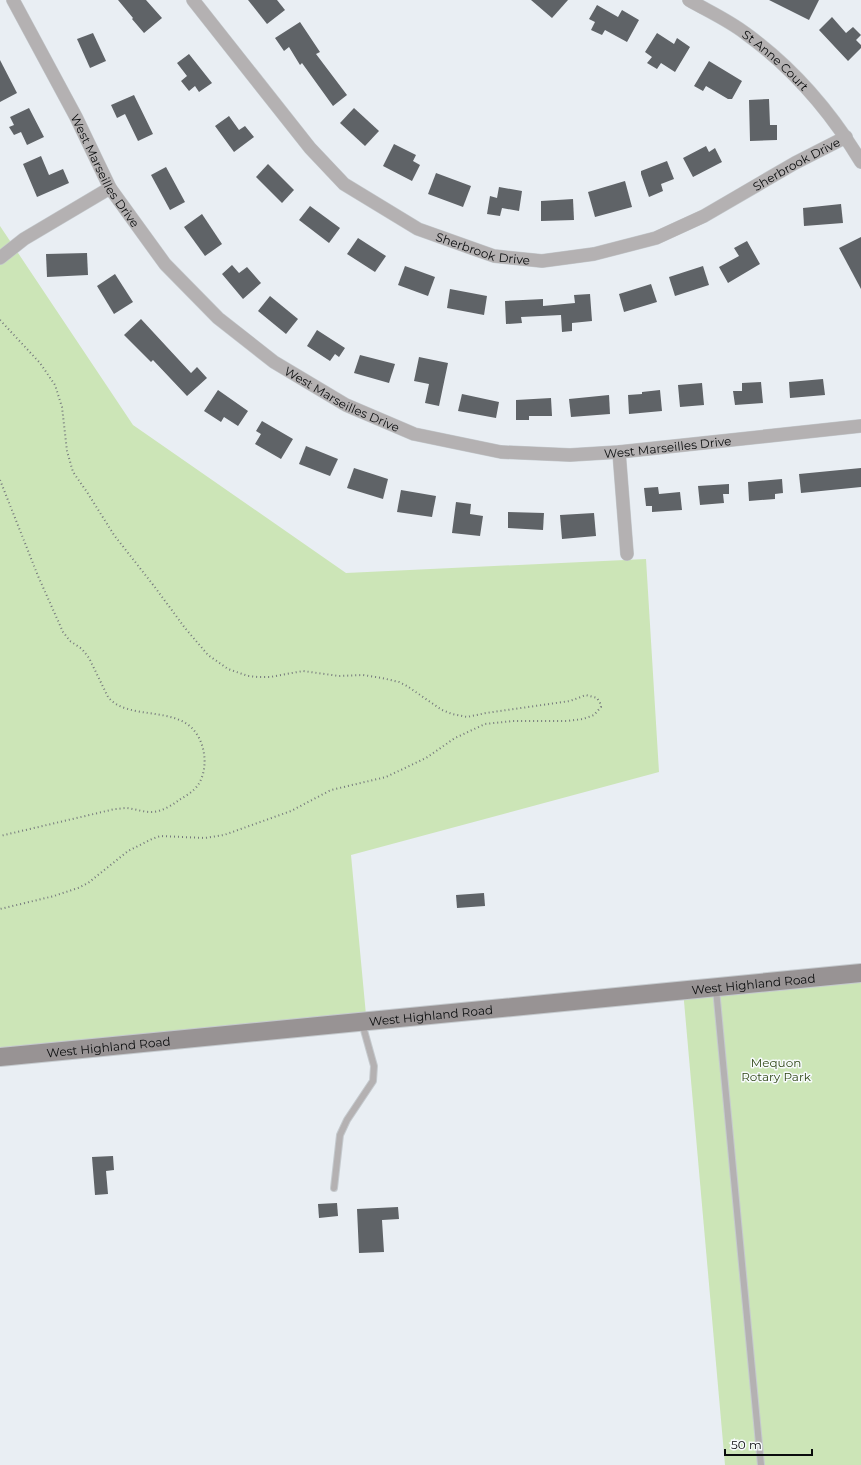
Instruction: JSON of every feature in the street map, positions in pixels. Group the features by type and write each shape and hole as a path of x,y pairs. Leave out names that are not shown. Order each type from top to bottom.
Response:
{"main road":[{"name":"West Highland Road","path":"0,1057 861,973"}],"street":[{"name":"West Marseilles Drive","path":"13,0 76,116 110,188 165,264 218,318 274,362 346,405 414,434 501,452 570,455 619,452 861,426"},
{"name":"Sherbrook Drive","path":"193,0 310,148 344,184 418,229 494,256 542,261 594,254 656,238 704,216 795,163 846,137"},
{"name":"St Anne Court","path":"689,0 744,32 776,58 804,84 846,137 861,162"},
{"path":"0,258 24,240 110,188"},
{"path":"619,452 627,554"}],"lane":[{"path":"716,987 761,1465"},
{"path":"334,1188 340,1135 347,1120 373,1081 374,1066 361,1022"}],"path":[{"path":"0,320 40,363 55,385 62,407 67,451 73,472 114,535 185,628 208,655 228,669 248,676 258,677 270,677 303,672 339,676 363,675 382,678 408,686 442,710 467,717 570,701 586,695 597,698 601,707 594,715 567,722 514,721 485,724 455,738 426,758 386,777 331,790 291,811 224,835 205,838 160,836 128,851 88,883 78,888 54,896 0,909"},
{"path":"0,480 38,576 63,632 70,641 82,649 89,658 108,697 111,701 122,707 172,717 185,722 197,734 201,743 205,762 204,772 198,786 177,802 164,809 152,812 126,808 115,809 0,836"}],"green space":[{"path":"0,226 133,425 346,573 646,559 659,772 351,855 366,1015 0,1057"},
{"name":"Mequon Rotary Park","path":"861,973 861,1465 725,1465 683,990"}],"building":[{"path":"118,0 146,0 162,18 144,33"},
{"path":"248,0 277,0 285,10 267,24"},
{"path":"531,0 568,0 552,18"},
{"path":"769,0 819,0 809,20"},
{"path":"597,5 618,17 622,10 639,20 627,42 605,30 602,35 591,30 595,22 589,19"},
{"path":"832,17 846,33 853,27 861,35 856,40 861,45 861,48 848,61 819,30"},
{"path":"300,22 320,52 316,54 347,95 333,106 302,63 300,65 289,47 284,51 275,38"},
{"path":"93,33 106,61 90,68 77,39"},
{"path":"657,33 674,44 677,38 690,47 675,72 661,63 657,69 647,63 652,57 645,52"},
{"path":"189,54 212,83 199,92 195,86 189,91 181,81 187,76 177,63"},
{"path":"0,60 17,93 0,102"},
{"path":"709,61 742,81 732,99 728,99 706,86 703,91 694,86"},
{"path":"134,95 153,134 138,141 125,114 117,118 111,105"},
{"path":"769,99 770,125 777,125 777,140 750,141 749,100"},
{"path":"29,108 44,137 27,145 21,132 14,135 9,127 14,125 10,117"},
{"path":"354,108 379,131 365,146 340,123"},
{"path":"229,116 239,130 245,126 254,137 234,152 215,126"},
{"path":"394,144 416,155 413,161 420,165 412,181 383,166"},
{"path":"706,146 709,152 715,148 722,162 693,177 683,158"},
{"path":"41,156 49,175 63,169 69,183 37,197 23,164"},
{"path":"667,161 674,179 661,184 663,191 649,197 641,171"},
{"path":"268,164 294,190 282,203 256,177"},
{"path":"166,167 185,202 170,210 151,175"},
{"path":"436,173 471,186 463,207 428,194"},
{"path":"625,181 632,207 595,217 588,192"},
{"path":"499,187 522,191 519,211 502,208 500,216 487,214 490,196 497,198"},
{"path":"573,199 574,220 541,221 541,201"},
{"path":"841,204 843,223 804,226 803,208"},
{"path":"310,206 340,228 329,243 299,220"},
{"path":"202,214 222,244 205,256 184,227"},
{"path":"861,237 861,289 839,248"},
{"path":"358,238 386,256 375,272 347,254"},
{"path":"747,241 760,264 728,283 719,267 739,256 734,248"},
{"path":"87,253 88,275 47,277 46,254"},
{"path":"232,265 239,273 247,267 261,283 243,299 222,274"},
{"path":"405,266 435,277 428,296 398,285"},
{"path":"703,266 709,285 675,296 669,277"},
{"path":"115,274 133,302 114,314 97,286"},
{"path":"651,284 657,302 624,312 619,294"},
{"path":"450,289 487,296 484,315 447,308"},
{"path":"590,294 592,321 572,323 572,331 562,332 561,315 521,317 522,323 506,324 505,301 543,299 543,306 575,303 574,295"},
{"path":"270,296 298,319 286,334 258,311"},
{"path":"141,319 191,373 197,367 207,378 187,396 153,360 151,362 124,335"},
{"path":"317,330 345,348 339,357 335,354 330,361 307,346"},
{"path":"360,355 395,364 389,383 354,373"},
{"path":"419,357 448,363 439,406 425,403 429,384 414,381"},
{"path":"823,379 825,395 790,398 789,382"},
{"path":"761,382 763,403 735,405 733,391 742,391 742,383"},
{"path":"702,383 704,405 680,407 678,385"},
{"path":"218,390 248,411 238,426 224,417 221,422 204,411"},
{"path":"660,390 662,411 629,414 628,395"},
{"path":"462,394 499,402 496,418 458,411"},
{"path":"609,395 610,414 571,417 569,399"},
{"path":"551,398 552,416 529,416 529,420 516,420 516,400"},
{"path":"262,421 293,439 281,459 255,444 261,434 256,431"},
{"path":"306,446 338,459 330,476 299,464"},
{"path":"354,468 388,479 383,499 347,488"},
{"path":"861,468 861,487 801,493 799,474"},
{"path":"782,479 783,493 775,494 775,499 749,501 748,482"},
{"path":"729,484 729,494 723,494 724,503 700,505 698,486"},
{"path":"658,487 659,494 680,492 682,510 652,512 652,506 646,506 644,488"},
{"path":"401,490 436,496 432,517 397,512"},
{"path":"456,502 471,504 470,514 483,516 480,536 452,533"},
{"path":"508,512 544,513 543,530 508,528"},
{"path":"594,513 596,536 562,539 560,515"},
{"path":"484,893 485,906 457,908 456,895"},
{"path":"113,1156 114,1170 106,1171 108,1194 95,1195 92,1157"},
{"path":"337,1203 338,1216 319,1218 318,1204"},
{"path":"398,1207 399,1219 382,1220 384,1252 359,1253 357,1209"}]}
